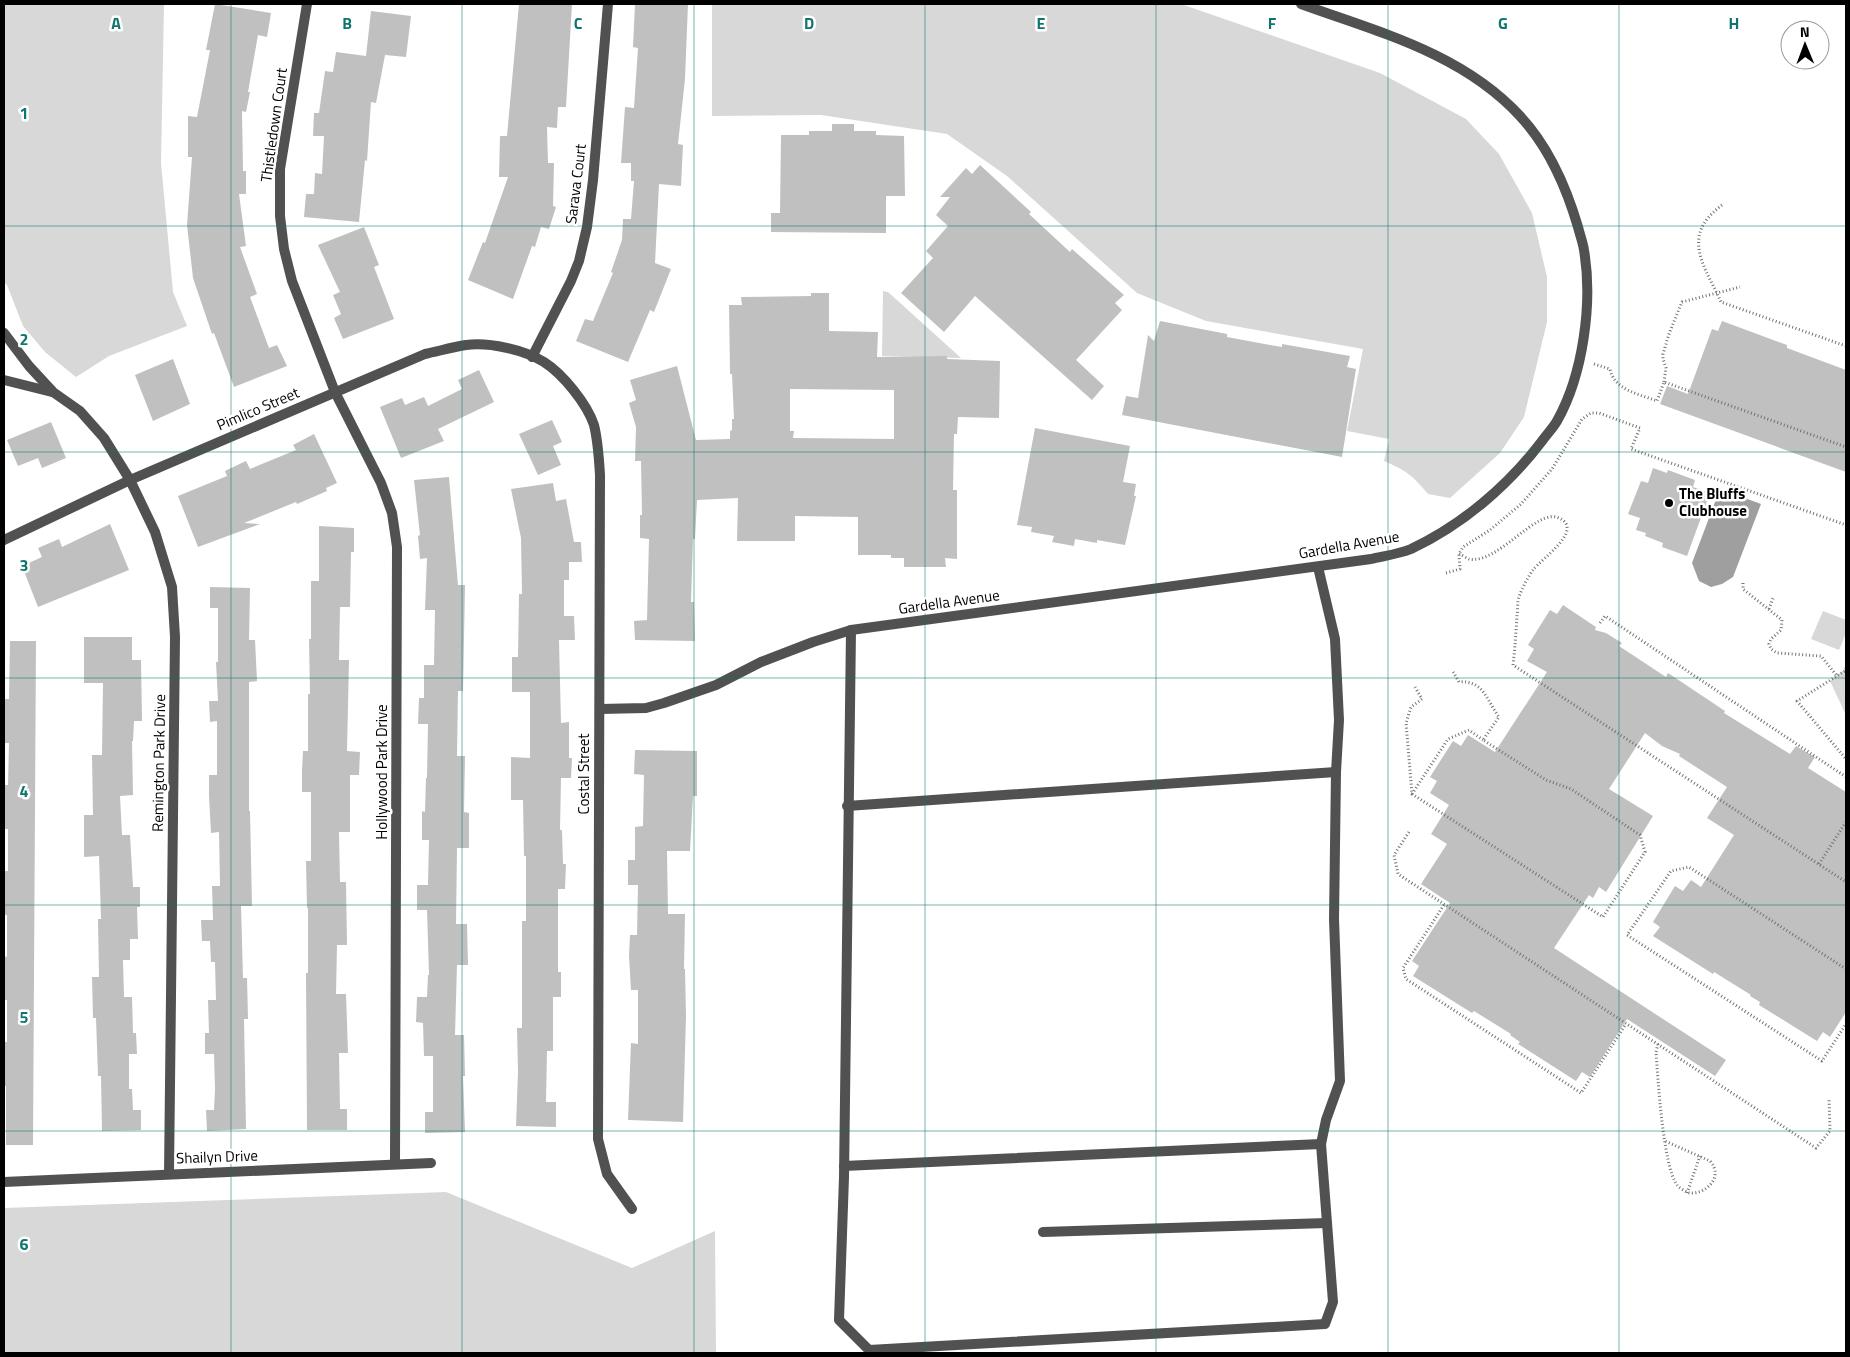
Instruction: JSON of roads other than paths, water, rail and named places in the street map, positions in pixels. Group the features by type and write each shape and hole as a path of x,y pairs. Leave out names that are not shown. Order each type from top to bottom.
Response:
{"street":[{"name":"Thistledown Court","path":"307,4 280,169 280,216 284,249 292,281 335,392"},
{"name":"Sarava Court","path":"532,357 571,281 579,261 587,227 593,180 608,4"},
{"name":"Gardella Avenue","path":"600,709 646,708 664,703 716,685 760,662 851,630 1318,567 1372,559 1409,550 1452,526 1474,511 1531,456 1556,422 1572,388 1585,334 1584,250 1574,213 1560,176 1544,145 1520,116 1497,93 1467,71 1434,53 1301,4"},
{"name":"Remington Park Drive","path":"4,333 29,366 53,392 80,411 104,438 130,480 156,532 172,587 175,637 169,1174"},
{"name":"Pimlico Street","path":"4,540 130,480 425,354 468,344 505,347 532,357"},
{"name":"Costal Street","path":"532,357 545,363 566,381 583,403 593,424 599,451 598,1139 607,1174 632,1209"},
{"name":"Remington Park Drive","path":"4,380 53,392"},
{"name":"Hollywood Park Drive","path":"335,392 380,484 392,513 397,547 396,1164"},
{"path":"851,630 847,806 844,1166 838,1320 869,1350 1325,1324 1333,1302 1322,1144 1326,1120 1340,1081 1334,919 1336,772 1339,720 1335,639 1318,567"},
{"path":"847,806 1336,772"},
{"path":"844,1166 1322,1144"},
{"name":"Shailyn Drive","path":"4,1182 431,1163"},
{"path":"1043,1232 1327,1223"}],"place":[{"name":"The Bluffs Clubhouse","path":"1669,503"}]}
